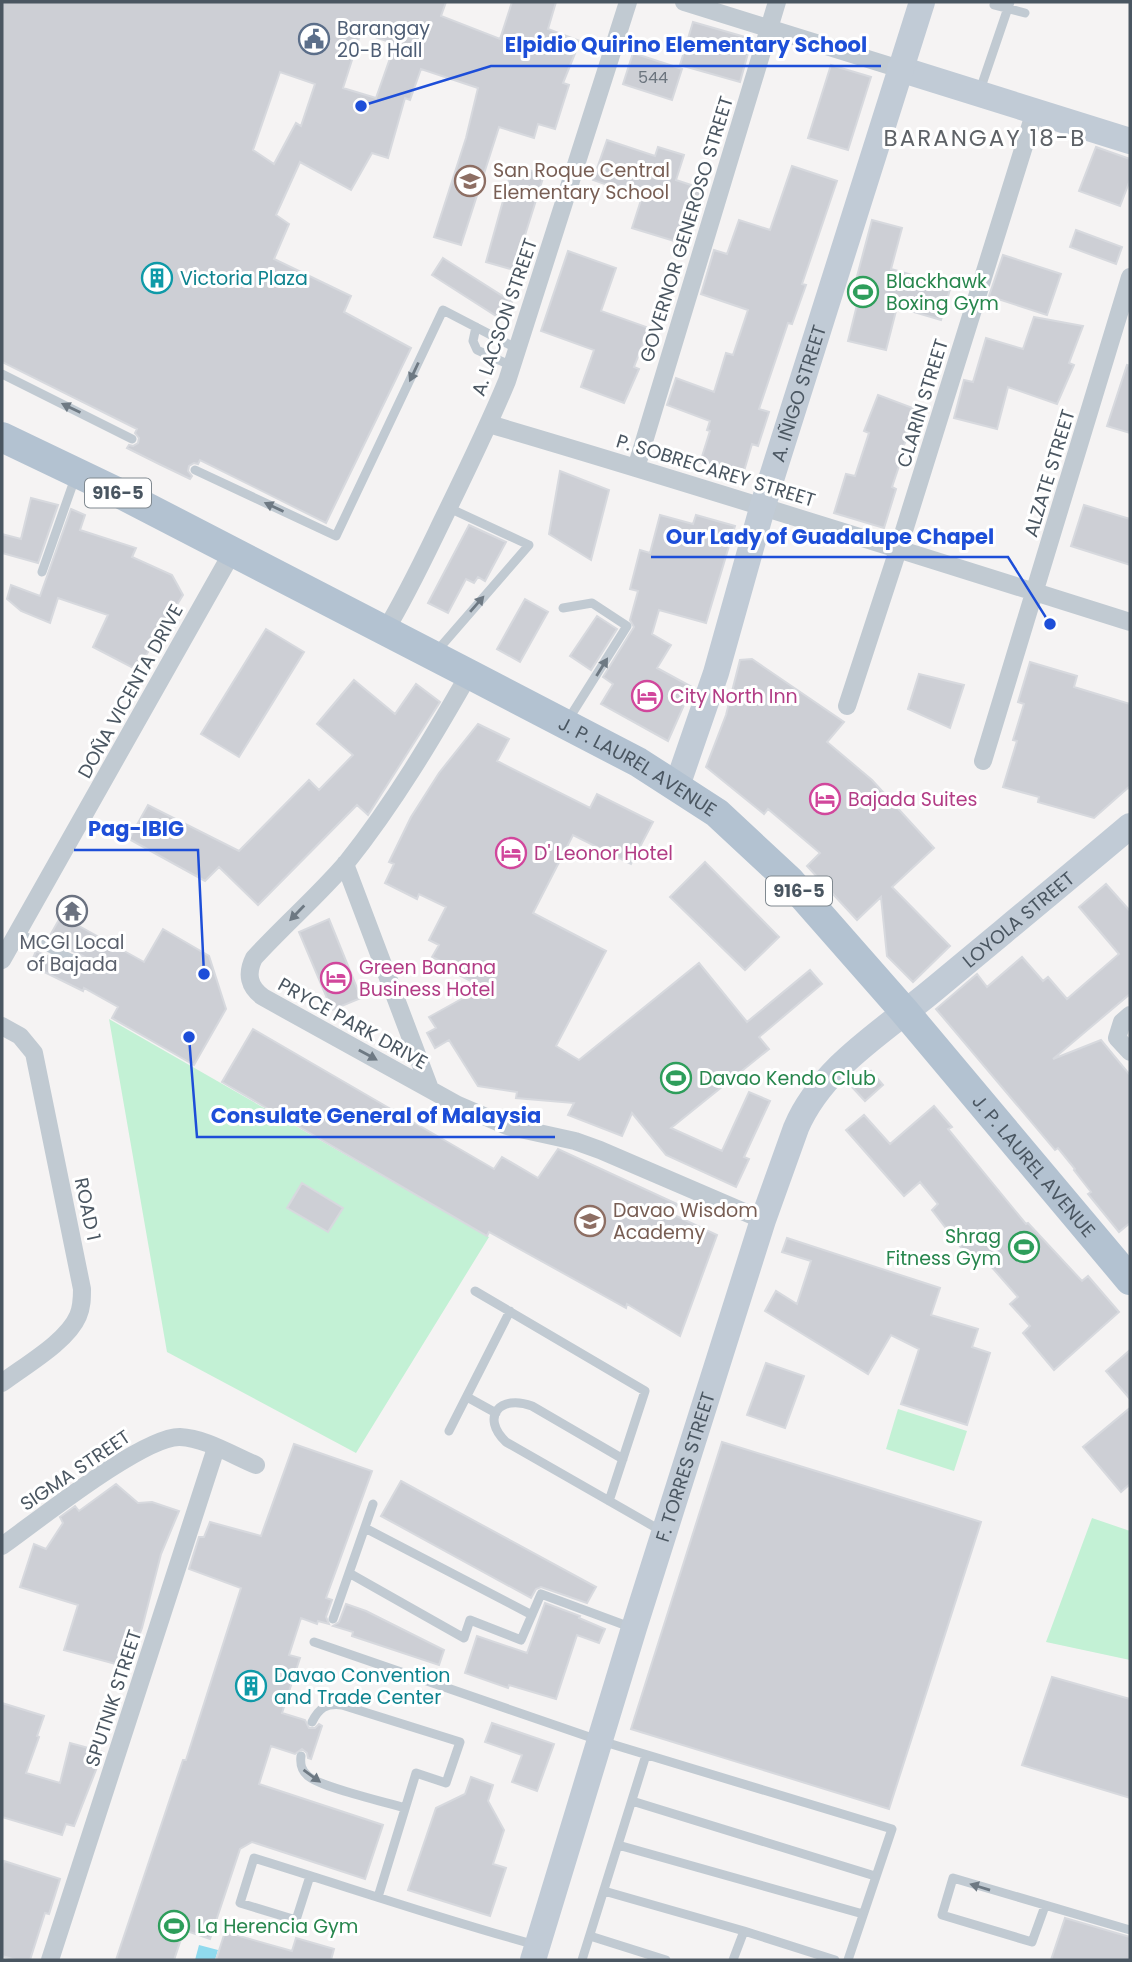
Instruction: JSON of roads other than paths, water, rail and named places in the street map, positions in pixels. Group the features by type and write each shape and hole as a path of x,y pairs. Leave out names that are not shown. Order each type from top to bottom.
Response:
{"main road":[{"name":"A. IÑIGO STREET","path":"677,786 716,673 763,505 922,2"},
{"path":"900,69 1130,141"},
{"name":"J. P. LAUREL AVENUE","path":"2,437 233,551 638,762 717,813 789,880 905,1012 1130,1280"},
{"name":"LOYOLA STREET","path":"905,1012 1130,826"},
{"name":"F. TORRES STREET","path":"535,1953 598,1740 764,1220 796,1128 809,1101 830,1076 905,1012"}],"street":[{"name":"A. LACSON STREET","path":"385,631 404,600 449,508 489,424 512,366 628,2"},
{"path":"684,2 900,69"},
{"name":"GOVERNOR GENEROSO STREET","path":"636,468 777,2"},
{"name":"CLARIN STREET","path":"847,706 1035,111"},
{"name":"ALZATE STREET","path":"983,761 1130,277"},
{"name":"P. SOBRECAREY STREET","path":"489,424 763,505 1130,622"},
{"name":"DOÑA VICENTA DRIVE","path":"2,960 233,551"},
{"name":"PRYCE PARK DRIVE","path":"470,674 402,786 345,864 254,958 249,976 251,985 263,997 458,1105 507,1126 600,1150 764,1220"},
{"name":"PRYCE PARK DRIVE","path":"345,864 430,1089"},
{"path":"1130,1015 1122,1022 1117,1038 1130,1052"},
{"name":"ROAD 1","path":"2,1026 20,1036 34,1053 82,1289 82,1303 77,1319 68,1331 2,1383"},
{"name":"SIGMA STREET","path":"2,1546 143,1448 159,1441 178,1437 197,1440 256,1465"},
{"name":"SPUTNIK STREET","path":"50,1960 216,1448"}],"lane":[{"path":"994,5 1009,5 1025,13"},
{"path":"979,93 1009,5"},
{"path":"195,470 336,536 443,310 518,349"},
{"path":"476,327 473,341 477,350 512,366"},
{"path":"2,374 132,439"},
{"path":"42,572 77,472"},
{"path":"433,656 529,545 449,508"},
{"path":"564,608 592,603 627,626 565,724"},
{"path":"18,933 85,965"},
{"path":"475,1291 645,1391 609,1501"},
{"path":"449,1431 510,1311"},
{"path":"467,1397 496,1413"},
{"path":"623,1459 532,1406 513,1401 502,1405 493,1420 495,1429 506,1442 664,1532"},
{"path":"333,1619 373,1504"},
{"path":"365,1528 532,1615"},
{"path":"349,1573 464,1638 470,1620 521,1640 541,1594 634,1628"},
{"path":"314,1642 598,1740 892,1829 848,1960"},
{"path":"312,1722 322,1707 331,1704 359,1709 460,1742 446,1783 416,1773 378,1896"},
{"path":"582,1960 646,1755"},
{"path":"301,1756 300,1763 309,1777 405,1808"},
{"path":"632,1801 875,1876"},
{"path":"618,1845 863,1914"},
{"path":"310,1875 296,1920 240,1903 254,1858 310,1875 378,1896 535,1953"},
{"path":"1045,1906 1031,1942 942,1915 953,1878 1130,1930"},
{"path":"604,1891 835,1960"},
{"path":"733,1960 744,1931"},
{"path":"590,1936 666,1960"}],"water":[{"path":"199,1945 218,1950 215,1960 195,1960"}],"place":[{"name":"Barangay 20-B Hall","path":"314,39"},
{"name":"Elpidio Quirino Elementary School","path":"361,106"},
{"name":"San Roque Central Elementary School","path":"470,181"},
{"name":"Victoria Plaza","path":"157,278"},
{"name":"Blackhawk Boxing Gym","path":"863,292"},
{"name":"Our Lady of Guadalupe Chapel","path":"1050,624"},
{"name":"City North Inn","path":"647,696"},
{"name":"Bajada Suites","path":"825,799"},
{"name":"D' Leonor Hotel","path":"511,853"},
{"name":"MCGI Local of Bajada","path":"72,911"},
{"name":"Pag-IBIG","path":"204,974"},
{"name":"Green Banana Business Hotel","path":"336,978"},
{"name":"Consulate General of Malaysia","path":"189,1037"},
{"name":"Davao Kendo Club","path":"676,1078"},
{"name":"Davao Wisdom Academy","path":"590,1221"},
{"name":"Shrag Fitness Gym","path":"1024,1247"},
{"name":"Davao Convention and Trade Center","path":"251,1686"},
{"name":"La Herencia Gym","path":"174,1926"}],"district":[{"name":"BARANGAY 18-B","path":"985,138"}]}
